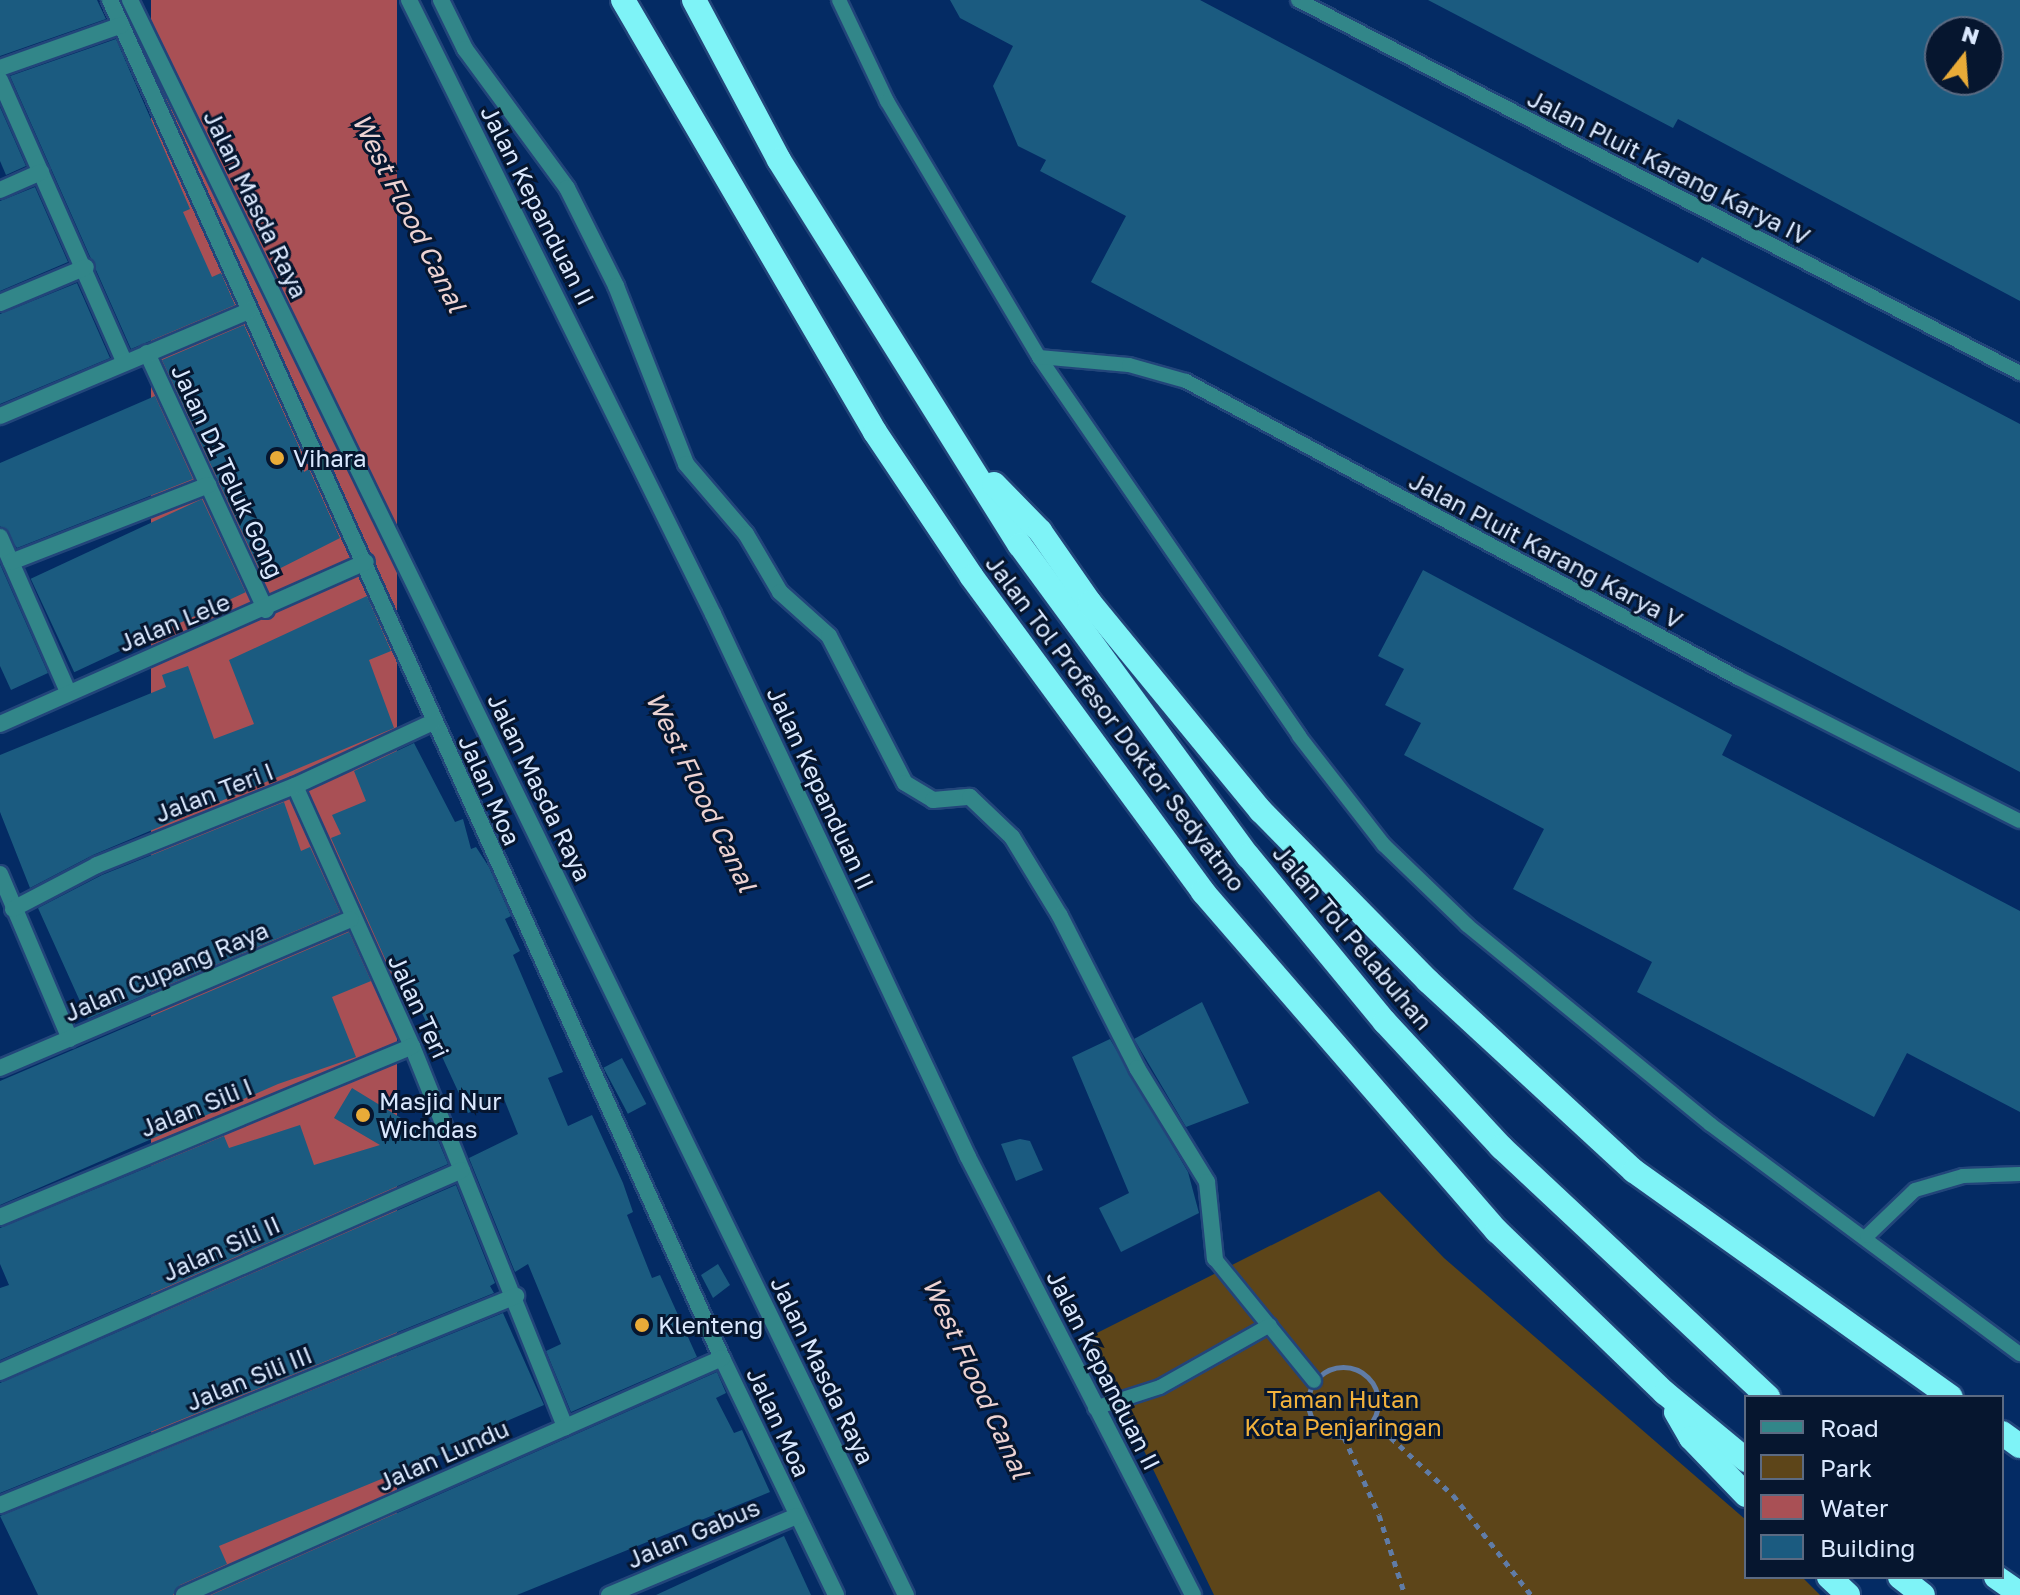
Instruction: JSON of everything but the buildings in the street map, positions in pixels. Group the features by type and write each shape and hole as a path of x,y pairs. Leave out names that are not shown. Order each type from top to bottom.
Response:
{"highway":[{"name":"Jalan Tol Profesor Doktor Sedyatmo","path":"623,0 875,432 981,590 1203,892 1497,1231 1665,1393 1744,1458"},
{"path":"694,0 779,160 964,454 1040,531 1099,615 1261,811 1428,981 1583,1122 1698,1220 1948,1395"},
{"name":"Jalan Tol Pelabuhan","path":"964,454 1020,545 1155,735 1277,891 1441,1082 1577,1222 1766,1395"},
{"path":"1665,1393 1691,1438 1744,1493"},
{"path":"1831,1579 1848,1595"},
{"path":"1903,1579 1923,1595"},
{"path":"1999,1579 2020,1594"}],"street":[{"name":"Jalan Moa","path":"110,0 249,311 366,562 433,722 722,1358 836,1595"},
{"name":"Jalan Masda Raya","path":"130,0 906,1595"},
{"name":"Jalan Kepanduan II","path":"409,0 1095,1408 1193,1595"},
{"name":"Jalan Kepanduan II","path":"441,0 465,49 567,188 616,286 686,464 746,534 780,592 829,636 905,783 933,800 970,797 1012,837 1044,890 1137,1068 1207,1182 1215,1259"},
{"path":"0,68 122,25"},
{"path":"0,80 86,267 124,361"},
{"path":"0,190 41,172"},
{"path":"0,303 86,267"},
{"path":"0,416 124,361 249,311"},
{"name":"Jalan D1 Teluk Gong","path":"147,353 266,610"},
{"path":"11,562 208,485"},
{"path":"0,537 68,692"},
{"name":"Jalan Lele","path":"0,724 68,692 266,610 366,562"},
{"name":"Jalan Teri I","path":"13,909 97,865 295,786 433,722"},
{"name":"Jalan Teri","path":"295,786 351,919 412,1046 516,1296 565,1427"},
{"path":"0,874 70,1039"},
{"name":"Jalan Cupang Raya","path":"0,1068 351,919"},
{"name":"Jalan Sili I","path":"0,1217 412,1046"},
{"name":"Jalan Sili II","path":"0,1372 462,1170"},
{"name":"Jalan Sili III","path":"0,1505 516,1296"},
{"name":"Jalan Lundu","path":"184,1595 722,1358"},
{"name":"Jalan Gabus","path":"618,1593 797,1516"}],"lane":[{"path":"839,0 887,101 1039,357 1299,736 1384,845 1467,925 1710,1124 1867,1236 2020,1354"},
{"name":"Jalan Pluit Karang Karya IV","path":"1298,0 2020,373"},
{"name":"Jalan Pluit Karang Karya V","path":"1039,357 1129,365 1186,381 1738,678 2020,821"},
{"path":"1867,1236 1915,1190 1963,1176 2020,1174"},
{"path":"1215,1259 1314,1381"},
{"path":"1095,1408 1160,1387 1270,1325"}],"path":[{"path":"1344,1437 1373,1421 1378,1398 1368,1376 1334,1367 1314,1381 1307,1402 1314,1423 1344,1437 1379,1515 1405,1595"},
{"path":"1373,1421 1453,1495 1531,1595"}],"green space":[{"name":"Taman Hutan Kota Penjaringan","path":"1379,1191 1444,1258 1744,1518 1744,1579 1804,1579 1820,1595 1214,1595 1089,1337"}],"water":[{"path":"151,0 397,0 397,1595 151,1595"}],"place":[{"name":"Vihara","path":"277,458"},
{"name":"Masjid Nur Wichdas","path":"363,1115"},
{"name":"Klenteng","path":"642,1325"}],"water label":[{"name":"West Flood Canal","path":"409,213"},
{"name":"West Flood Canal","path":"701,792"},
{"name":"West Flood Canal","path":"976,1378"}]}
